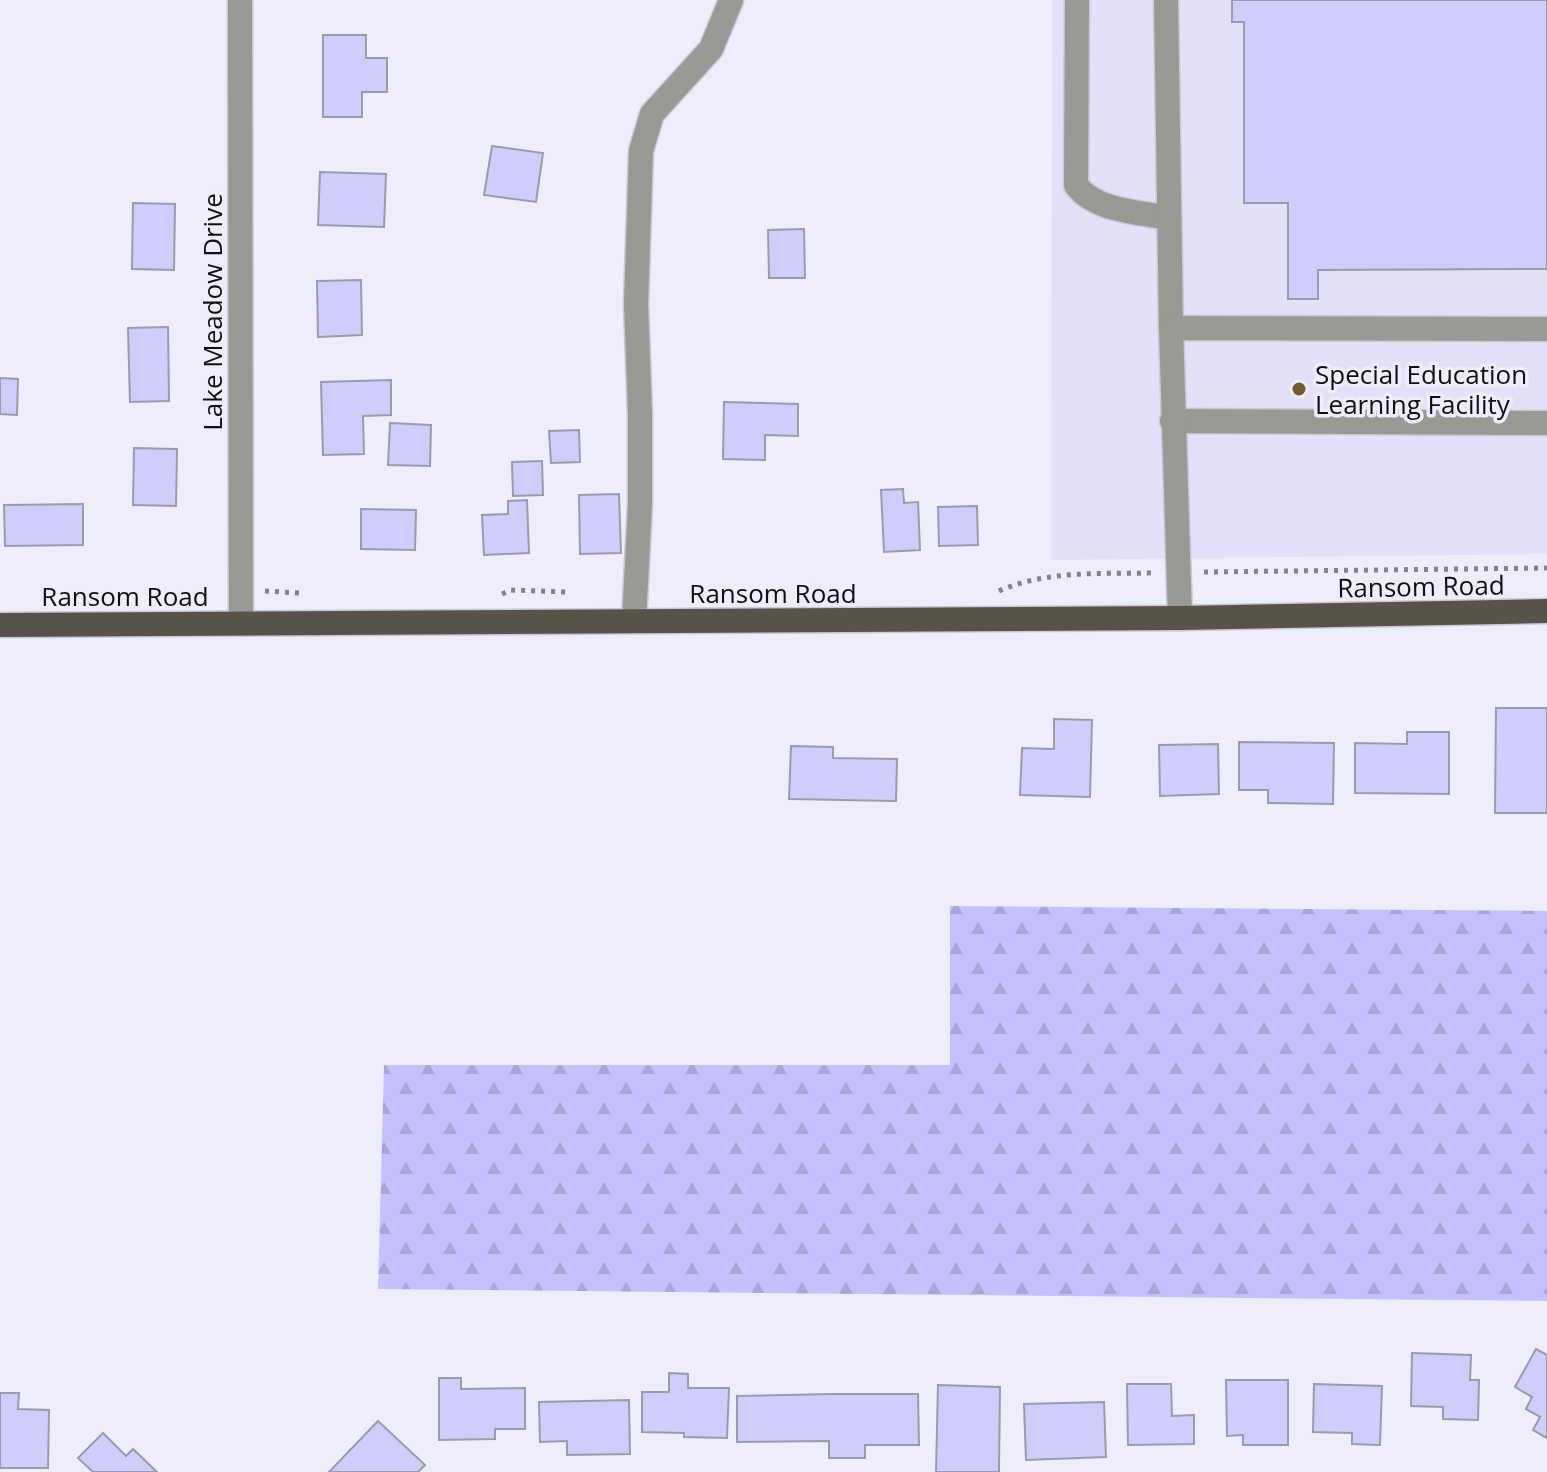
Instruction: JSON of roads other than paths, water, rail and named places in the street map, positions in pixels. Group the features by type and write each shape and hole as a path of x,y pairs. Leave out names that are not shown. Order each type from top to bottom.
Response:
{"main road":[{"name":"Ransom Road","path":"0,625 1180,618 1547,611"}],"street":[{"name":"Lake Meadow Drive","path":"240,0 241,623"},
{"path":"634,621 640,504 636,304 641,151 652,114 711,49 731,0"},
{"path":"1077,0 1076,185 1086,198 1116,208 1169,218"},
{"path":"1166,0 1172,421 1180,618"},
{"path":"1171,328 1547,329"},
{"path":"1172,421 1547,423"}],"place":[{"name":"Special Education Learning Facility","path":"1299,389"}]}
